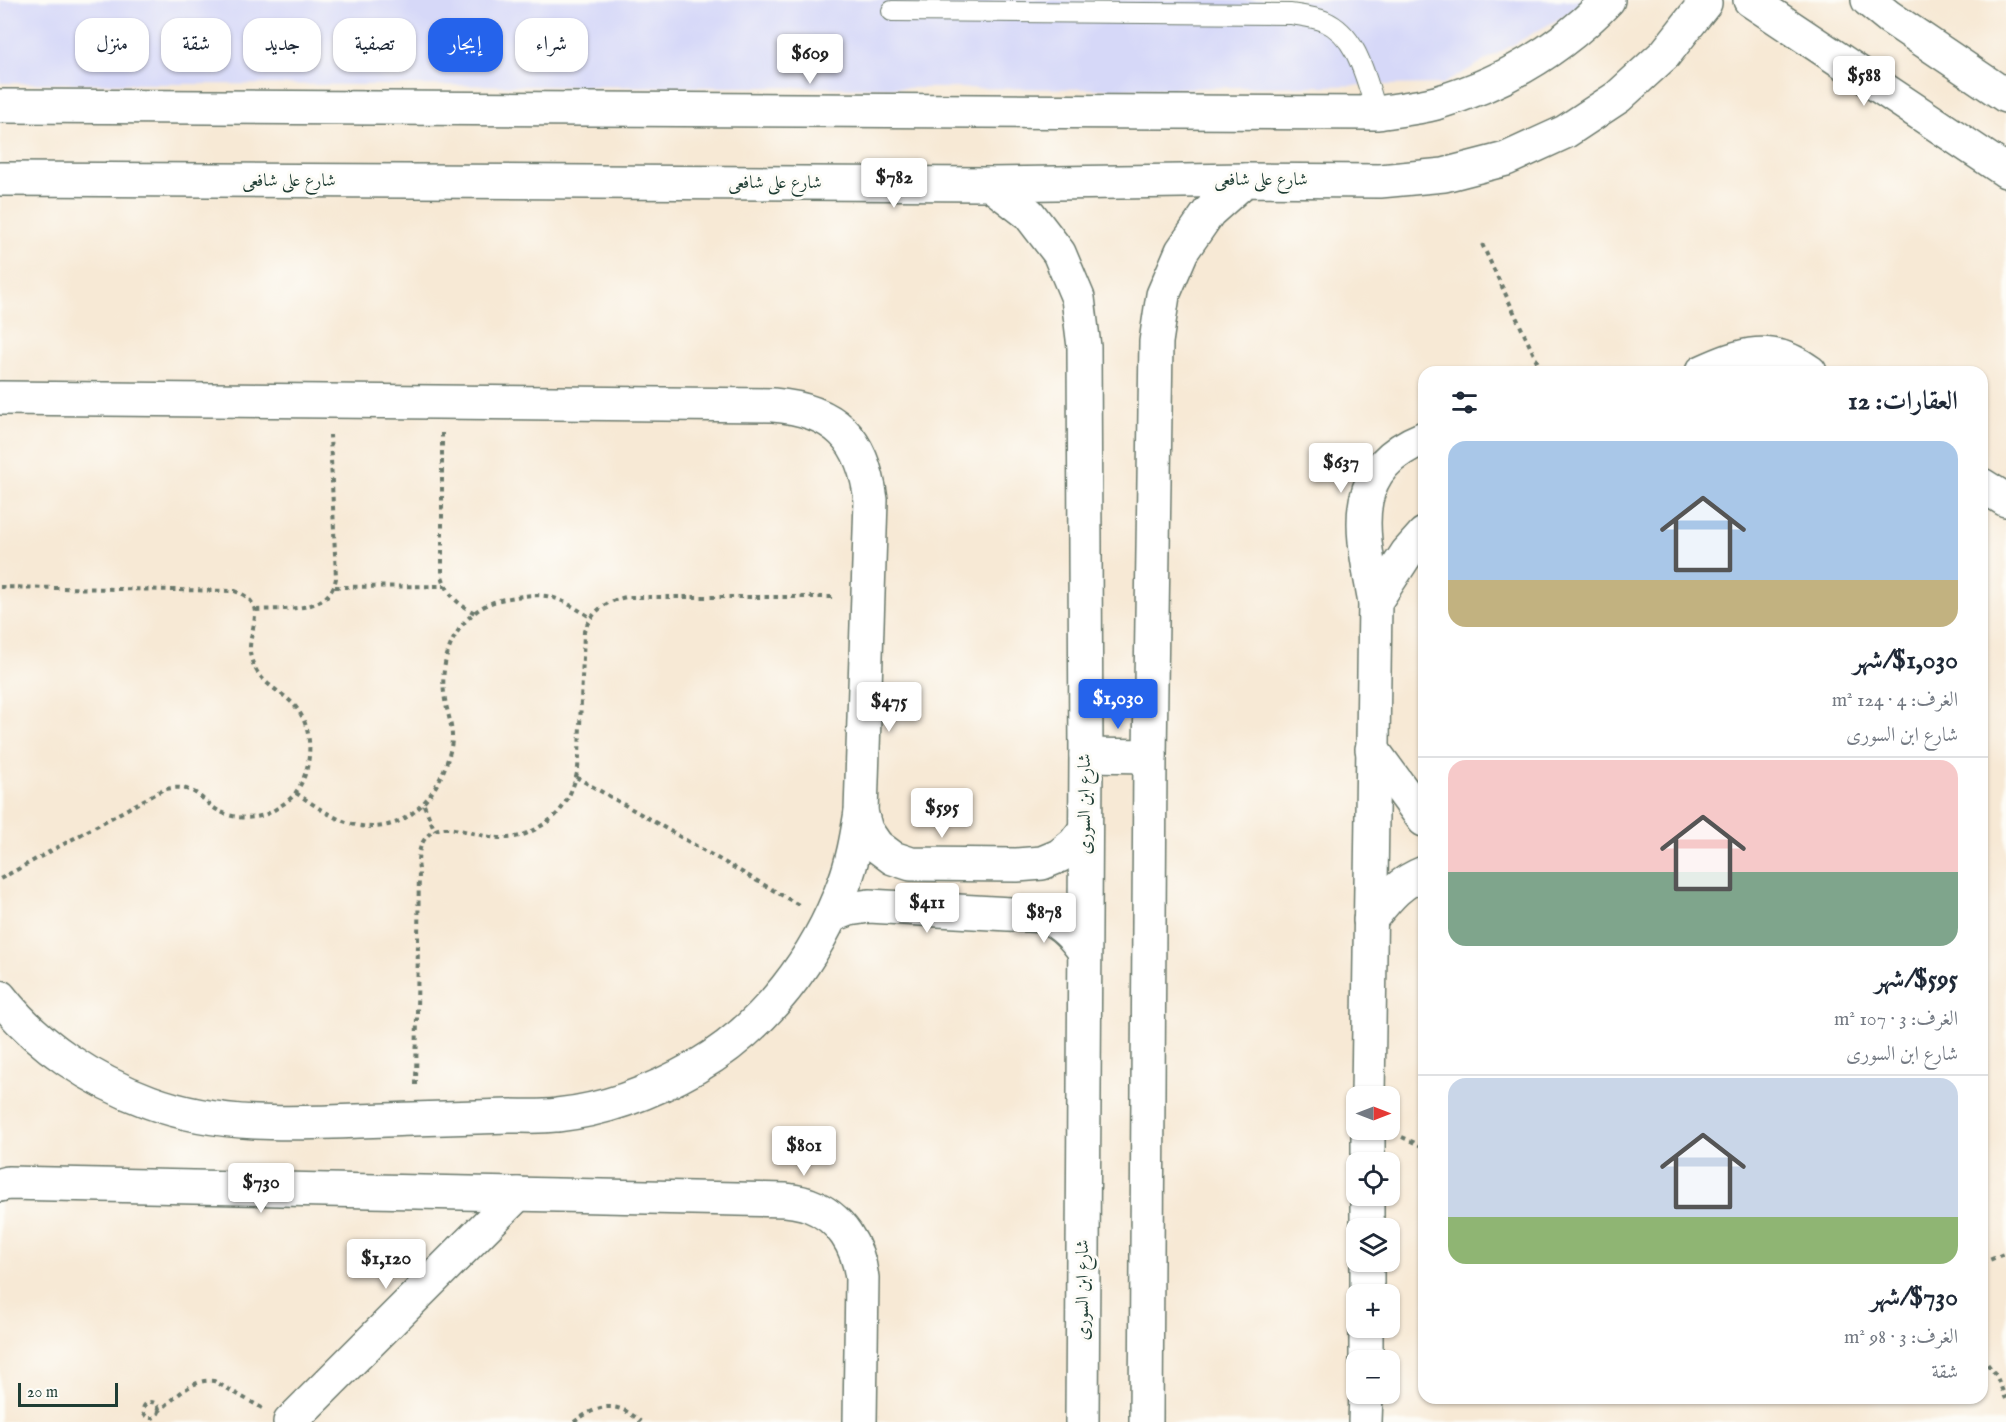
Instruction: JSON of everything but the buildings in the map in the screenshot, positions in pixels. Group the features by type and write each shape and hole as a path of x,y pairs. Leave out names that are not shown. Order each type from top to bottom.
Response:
{"street":[{"path":"0,106 1377,113 1435,103 1491,84 1542,56 1588,20 1608,0"},
{"path":"1702,1 1726,4 1740,0"},
{"path":"1749,0 2006,171"},
{"path":"1868,0 1889,17 2006,96"},
{"name":"شارع على شافعى","path":"0,179 990,184 1245,180 1380,181 1444,175 1506,159 1564,132 1618,97 1665,54 1702,1"},
{"path":"1146,1422 1150,756 1156,342 1163,295 1182,250 1209,212 1245,180"},
{"name":"شارع ابن السورى","path":"990,184 1029,214 1059,253 1078,298 1084,347 1086,755 1082,1422"},
{"path":"1715,366 1735,357 1768,353 1802,366"},
{"path":"0,398 799,407 822,417 843,432 859,451 868,475 871,500 861,812 850,865 829,919 806,960 776,1001 740,1036 698,1065 654,1089 606,1105 557,1115 261,1123 206,1117 152,1103 100,1080 53,1050 12,1012 0,997"},
{"path":"1368,1086 1375,602 1363,515 1369,488 1383,464 1404,446 1418,440"},
{"path":"1988,488 2006,500"},
{"path":"1375,602 1407,553 1418,541"},
{"path":"1372,750 1418,812"},
{"path":"1086,755 1150,756"},
{"path":"861,812 866,830 877,846 892,858 911,864 1017,865 1042,863 1059,856 1074,844 1085,830"},
{"path":"1370,920 1388,897 1407,880 1418,875"},
{"path":"829,919 849,909 869,906 1045,916 1060,924 1073,935 1084,951"},
{"path":"0,1185 8,1183 786,1200 810,1205 831,1217 848,1235 859,1257 862,1278 860,1422"},
{"path":"279,1417 518,1194"},
{"path":"1365,1422 1366,1404"}],"lane":[{"path":"892,10 1291,14 1325,22 1344,36 1358,55 1377,113"}],"path":[{"path":"1482,244 1539,366"},
{"path":"256,610 311,606 329,596 335,587 329,401"},
{"path":"442,402 442,576 453,599 475,613"},
{"path":"335,587 445,586"},
{"path":"0,587 235,591 244,594 256,610 256,619 249,643 251,660 258,674 269,687 283,695 296,707 306,723 310,741 309,760 296,793 269,813 251,818 232,816 215,809 201,796 189,790 176,787 162,790 0,879"},
{"path":"296,793 335,817 353,824 372,826 391,824 409,816 424,805 436,789 451,746 451,721 444,697 442,677 446,653 458,630 475,613 496,600 538,594 554,597 590,617"},
{"path":"416,1119 419,868 417,858 423,840 435,831 449,828 485,838 510,838 533,832 553,818 568,799 576,777 584,631 590,617 599,607 612,600 626,597 868,597"},
{"path":"576,777 829,919"},
{"path":"424,805 435,831"},
{"path":"1400,1138 1418,1145"},
{"path":"1988,1260 2006,1253"},
{"path":"1988,1365 1996,1375 2006,1399"},
{"path":"158,1413 159,1408 154,1402 146,1403 143,1407 145,1415 156,1416 196,1382 205,1380 214,1381 279,1417"},
{"path":"574,1422 596,1408 608,1406 626,1411 641,1422"}],"shaded area":[{"path":"0,0 1588,0 1585,4 1443,84 1117,89 0,83"}]}
